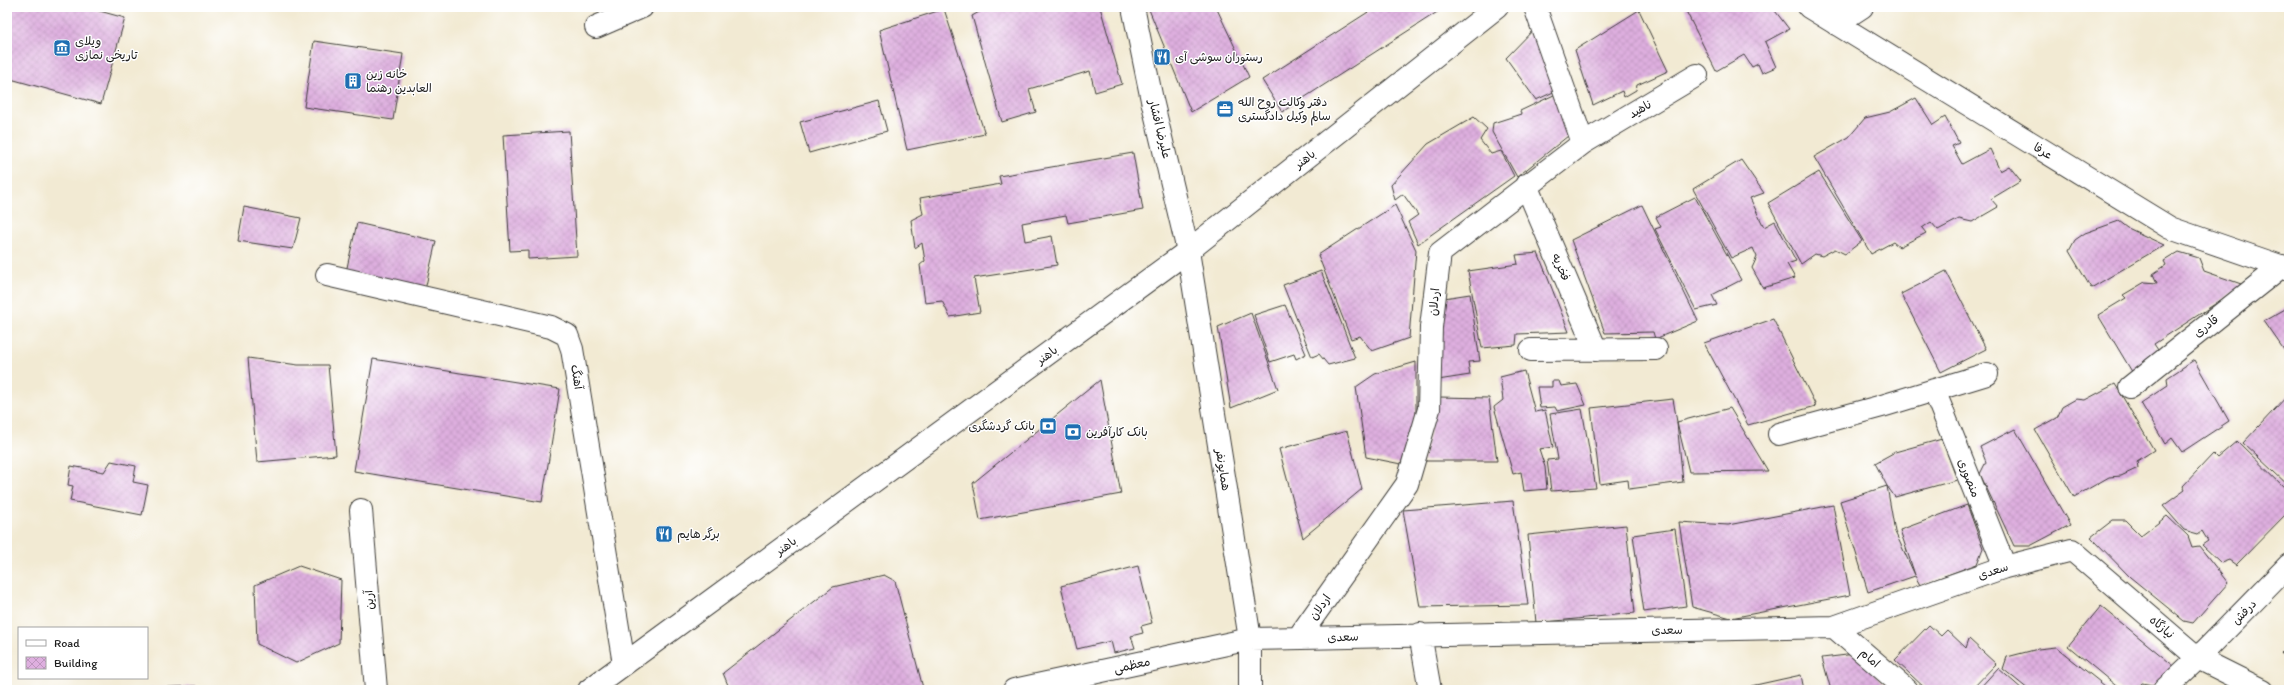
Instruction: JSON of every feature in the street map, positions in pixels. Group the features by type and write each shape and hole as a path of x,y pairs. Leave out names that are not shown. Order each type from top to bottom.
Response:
{"street":[{"path":"596,27 642,7"},
{"name":"علیرضا افشار","path":"1133,7 1152,100 1188,251"},
{"name":"باهنر","path":"589,690 1188,251 1497,7"},
{"path":"1535,7 1583,142"},
{"name":"عرفا","path":"1809,7 2170,228 2286,268"},
{"path":"1836,24 1862,7"},
{"name":"ناهید","path":"1583,142 1697,75"},
{"name":"اردلان","path":"1298,638 1407,484 1429,409 1431,327 1440,253 1583,142"},
{"name":"فخریه","path":"1526,185 1596,350"},
{"name":"همایونفر","path":"1188,251 1250,639 1250,690"},
{"name":"قادری","path":"2130,387 2286,268"},
{"name":"آهنگ","path":"327,275 551,327 566,335 572,349 624,664"},
{"path":"1531,350 1656,349"},
{"path":"1780,434 1987,374"},
{"name":"منصوری","path":"1934,390 2005,567"},
{"name":"آرین","path":"361,510 376,690"},
{"name":"سعدی","path":"1250,639 1420,634 1834,627 2005,567 2072,550"},
{"name":"نیازگاه","path":"2072,550 2198,658 2262,690"},
{"name":"درفش","path":"2164,690 2198,658 2289,565"},
{"name":"امام","path":"1834,627 1907,690"},
{"path":"1420,634 1430,690"},
{"name":"معظمی","path":"1014,690 1250,639"}],"building":[{"name":"ویلای تاریخی نمازی","path":"7,7 85,7 125,18 101,104 7,78"},
{"path":"988,7 1100,7 1122,84 1095,92 1090,71 1029,89 1036,112 1002,122 972,16"},
{"path":"1148,7 1216,7 1249,77 1191,112"},
{"path":"1376,7 1445,7 1282,112 1262,80"},
{"path":"1684,7 1772,7 1789,29 1765,42 1776,67 1762,73 1758,64 1752,67 1744,55 1716,71"},
{"path":"944,9 985,134 907,150 879,30"},
{"path":"1639,10 1668,71 1637,85 1636,90 1624,97 1622,91 1593,105 1575,50"},
{"path":"1538,25 1560,89 1536,100 1506,58"},
{"name":"خانه زین العابدین رهنما","path":"314,41 403,54 393,120 304,107"},
{"path":"1556,94 1569,126 1568,136 1517,177 1492,132 1493,123 1521,114 1520,111"},
{"path":"1916,98 1933,125 1945,117 1959,143 1952,146 1962,164 1990,149 2000,171 2009,166 2021,181 1991,199 1998,207 1972,222 1959,219 1938,230 1931,222 1922,228 1926,233 1899,247 1893,242 1871,254 1814,157 1849,137 1865,118 1890,112"},
{"path":"879,101 887,131 809,153 800,122"},
{"path":"1474,117 1487,129 1480,140 1491,154 1501,151 1514,176 1418,244 1408,222 1418,215 1403,194 1395,200 1391,185 1428,144"},
{"path":"569,131 577,256 528,259 528,250 510,251 503,135"},
{"path":"1133,153 1143,210 1068,223 1066,215 1022,223 1025,241 1052,236 1057,265 974,278 980,312 950,317 942,301 925,303 920,265 925,261 922,243 915,248 911,220 923,214 920,198 1001,184 999,176"},
{"path":"1741,160 1764,193 1750,198 1764,227 1775,221 1796,261 1787,264 1795,278 1763,288 1752,268 1757,257 1753,248 1731,258 1693,189"},
{"path":"1819,172 1862,241 1845,254 1835,249 1822,256 1815,254 1801,264 1768,203"},
{"path":"1695,197 1741,280 1712,295 1717,305 1696,310 1655,229 1661,227 1656,217"},
{"path":"1395,205 1416,250 1409,338 1372,351 1360,336 1351,339 1318,255"},
{"path":"1642,205 1698,321 1655,339 1653,332 1605,333 1571,240"},
{"path":"244,207 301,218 293,249 238,241"},
{"path":"2119,221 2128,228 2164,245 2091,288 2069,251 2075,240 2085,233"},
{"path":"357,223 436,241 425,290 346,272"},
{"path":"2179,252 2199,258 2204,271 2244,285 2154,344 2162,356 2134,375 2098,315 2126,298 2123,295 2145,282 2157,283 2153,274 2166,265 2164,261"},
{"path":"1538,253 1569,332 1517,334 1516,345 1482,348 1468,271 1518,264 1516,255"},
{"path":"1321,271 1355,358 1328,365 1319,354 1312,357 1283,285"},
{"path":"1946,271 1986,349 1941,372 1901,294"},
{"path":"1470,294 1480,361 1468,362 1470,375 1438,380 1435,308 1444,298"},
{"path":"2289,304 2289,357 2264,321 2287,308"},
{"path":"1285,305 1306,354 1296,359 1294,354 1270,362 1254,315"},
{"path":"1251,313 1278,389 1231,408 1218,327"},
{"path":"1773,319 1816,406 1748,425 1704,343"},
{"path":"248,358 298,365 328,365 336,455 257,462"},
{"path":"373,359 560,389 542,502 354,471"},
{"path":"2194,360 2229,421 2182,452 2172,438 2165,444 2141,403 2168,385 2167,378"},
{"path":"1416,362 1416,415 1401,464 1366,457 1356,387 1375,374"},
{"path":"1524,371 1535,412 1545,410 1553,447 1539,449 1545,467 1547,489 1524,491 1521,472 1513,474 1494,407 1503,400 1500,377"},
{"name":"بانک کارآفرین","path":"1100,380 1121,494 980,520 973,483"},
{"path":"1552,381 1559,381 1561,386 1577,384 1586,405 1557,411 1555,407 1540,408 1537,387 1552,387"},
{"path":"2115,384 2154,450 2137,461 2138,468 2121,476 2109,477 2074,497 2035,430 2057,418 2062,407 2076,399 2085,400"},
{"path":"2289,394 2289,486 2243,443"},
{"path":"1438,397 1489,398 1497,461 1423,461"},
{"path":"1673,399 1677,422 1683,482 1629,489 1628,480 1600,484 1591,408"},
{"path":"1730,408 1768,471 1689,472 1677,422"},
{"path":"1582,409 1596,488 1551,491 1547,460 1558,459 1550,414"},
{"path":"2015,429 2070,525 2030,546 2014,546 1980,474 1986,462 1980,447"},
{"path":"1347,431 1362,489 1303,538 1279,449"},
{"path":"1942,439 1957,480 1895,497 1887,486 1875,463 1895,452"},
{"path":"2237,441 2289,492 2285,502 2289,511 2236,565 2229,560 2221,563 2202,545 2208,541 2202,531 2198,534 2184,530 2163,506 2185,490 2183,486 2213,454 2217,458"},
{"path":"111,461 136,466 133,482 148,485 142,515 70,501 73,486 68,485 71,466 104,472"},
{"path":"1887,486 1895,532 1915,575 1900,530 1967,505 1983,548 1977,564 1920,585 1915,576 1868,592 1840,501"},
{"path":"1513,501 1528,605 1420,607 1403,510"},
{"path":"1833,505 1850,595 1731,618 1692,607 1679,522 1728,525"},
{"path":"2167,516 2188,536 2192,547 2199,546 2228,583 2193,623 2184,621 2130,577 2091,537 2113,520 2125,520 2141,536"},
{"path":"1626,525 1635,613 1536,623 1528,535"},
{"path":"1675,529 1686,606 1644,612 1633,535"},
{"path":"299,566 341,580 339,643 296,663 257,644 255,585"},
{"path":"1138,566 1152,623 1141,626 1143,633 1131,636 1135,648 1114,653 1111,641 1077,649 1061,586"},
{"path":"884,575 895,581 923,688 730,690 723,673 833,587"},
{"path":"2101,606 2180,671 2152,685 2142,683 2136,690 2121,690 2068,646"},
{"path":"1929,625 1941,636 1947,630 1966,648 1969,639 1996,664 1971,690 1927,690 1895,660"},
{"path":"2056,647 2110,690 2029,690 2003,669 2007,657 2038,649"},
{"path":"2289,647 2289,662 2282,653"},
{"path":"1855,654 1890,690 1831,690 1822,658"},
{"path":"1998,668 2023,690 1978,690"},
{"path":"1801,675 1804,690 1752,690 1751,686"},
{"path":"196,686 196,690 150,690 150,688"}],"place":[{"name":"ویلای تاریخی نمازی","path":"62,48"},
{"name":"رستوران سوشی آی","path":"1162,57"},
{"name":"خانه زین العابدین رهنما","path":"353,81"},
{"name":"دفتر وکالت روح الله سالم وکیل دادگستری","path":"1225,109"},
{"name":"بانک گردشگری","path":"1048,426"},
{"name":"بانک کارآفرین","path":"1073,432"},
{"name":"برگر هایم","path":"664,534"}]}
